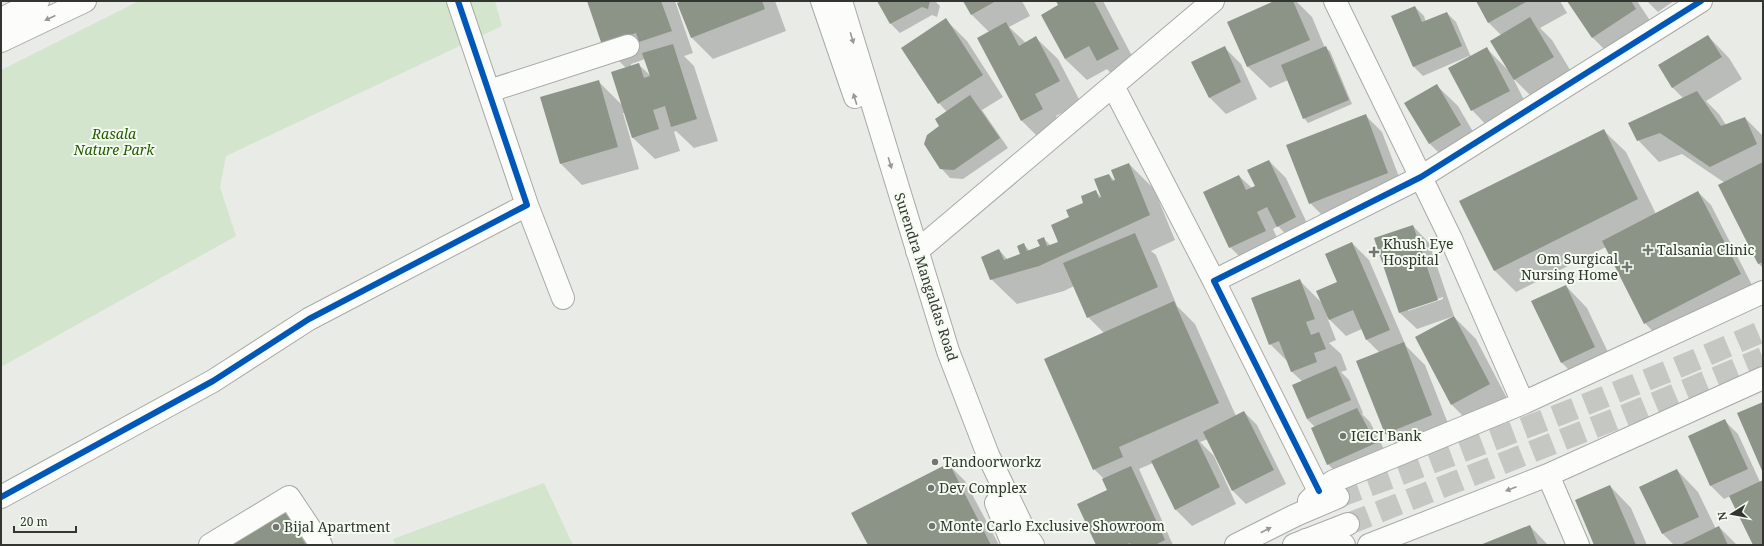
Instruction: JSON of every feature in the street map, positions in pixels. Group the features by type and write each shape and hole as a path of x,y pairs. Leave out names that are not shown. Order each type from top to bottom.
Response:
{"street":[{"path":"1,18 38,1"},
{"path":"1,41 85,1"},
{"path":"458,1 528,205 562,298"},
{"name":"Surendra Mangaldas Road","path":"822,1 851,85 923,318 970,447 992,492 1013,545"},
{"name":"Surendra Mangaldas Road","path":"841,1 948,351 988,455 1028,538 1033,545"},
{"path":"917,251 1214,1"},
{"path":"1335,1 1451,239 1523,403"},
{"path":"1214,280 1421,177 1701,1"},
{"path":"489,91 628,46"},
{"path":"1113,86 1214,280 1329,494"},
{"path":"1,497 213,381 309,319 528,205"},
{"path":"1236,545 1296,514 1329,494 1334,481 1523,403 1763,292"},
{"path":"1369,545 1548,475 1763,378"},
{"path":"1548,475 1578,545"},
{"path":"210,545 289,497 321,545"},
{"path":"1300,543 1346,535"}],"green space":[{"name":"Rasala Nature Park","path":"139,1 495,1 502,26 226,156 220,187 236,236 1,367 1,70"},
{"path":"544,483 573,545 396,545 393,539"}],"building":[{"path":"587,1 661,1 672,31 639,42 636,33 602,45"},
{"path":"682,1 762,1 765,9 691,38 677,3"},
{"path":"877,1 930,1 928,9 922,7 890,24"},
{"path":"963,1 996,1 971,15"},
{"path":"1056,1 1094,1 1119,49 1097,61 1089,46 1065,59 1041,15 1058,5"},
{"path":"1274,1 1293,1 1310,40 1247,67 1227,22"},
{"path":"1476,1 1528,1 1488,23"},
{"path":"1567,1 1631,1 1636,9 1592,38"},
{"path":"1415,6 1422,22 1447,12 1462,46 1413,67 1391,16"},
{"path":"1530,17 1554,57 1514,80 1490,41"},
{"path":"946,18 983,75 938,104 901,48"},
{"path":"1006,22 1019,46 1036,36 1060,81 1035,94 1043,109 1021,121 977,38"},
{"path":"1708,35 1722,57 1672,88 1658,65"},
{"path":"673,44 697,119 671,127 665,106 653,110 659,129 632,138 611,72 639,63 644,78 650,76 642,53"},
{"path":"1225,46 1241,82 1209,98 1191,62"},
{"path":"1326,46 1349,100 1303,119 1281,65"},
{"path":"1487,47 1510,91 1471,111 1448,68"},
{"path":"599,80 618,147 560,164 540,97"},
{"path":"1437,84 1461,125 1429,144 1404,103"},
{"path":"1697,91 1721,126 1745,117 1757,144 1710,167 1660,133 1637,141 1628,123"},
{"path":"970,95 1000,138 954,170 940,169 924,144 927,135 939,126 935,119"},
{"path":"1366,114 1388,173 1309,204 1286,145"},
{"path":"1604,129 1638,199 1494,271 1459,201"},
{"path":"1269,160 1296,217 1277,227 1267,207 1257,212 1266,231 1229,248 1203,192 1239,175 1246,190 1255,186 1247,170"},
{"path":"1763,162 1763,262 1758,264 1718,185"},
{"path":"1129,163 1150,215 1039,266 990,280 981,257 999,249 1004,260 1020,254 1017,246 1024,243 1027,251 1040,246 1037,240 1044,237 1047,246 1058,242 1051,225 1069,217 1066,210 1083,203 1081,196 1096,190 1099,198 1101,197 1094,179 1109,174 1112,181 1115,180 1111,170"},
{"path":"1698,191 1741,274 1644,324 1602,241"},
{"path":"1413,225 1438,300 1399,313 1374,238"},
{"path":"1135,233 1158,287 1087,318 1063,263"},
{"path":"1352,242 1390,330 1366,340 1353,310 1329,320 1316,291 1337,282 1325,254"},
{"path":"1300,279 1315,319 1306,322 1311,335 1319,332 1326,349 1314,353 1317,362 1291,372 1279,341 1269,345 1251,298"},
{"path":"1566,285 1595,347 1561,363 1531,301"},
{"path":"1174,301 1219,403 1119,447 1123,457 1093,470 1044,359"},
{"path":"1454,316 1490,384 1451,405 1415,337"},
{"path":"1404,342 1432,415 1385,434 1356,361"},
{"path":"1336,366 1351,400 1307,419 1292,385"},
{"path":"1763,402 1763,473 1737,413"},
{"name":"ICICI Bank","path":"1357,408 1376,443 1327,465 1311,428"},
{"path":"1244,411 1274,470 1232,491 1203,432"},
{"path":"1725,419 1748,469 1710,486 1688,436"},
{"path":"1197,439 1220,487 1175,510 1151,461"},
{"name":"Dev Complex","path":"949,463 991,545 868,545 851,513"},
{"path":"1131,466 1165,540 1155,545 1131,545 1130,543 1126,545 1096,545 1077,504 1107,490 1102,479"},
{"path":"1677,469 1699,517 1662,534 1639,487"},
{"path":"1763,480 1763,545 1753,545 1729,496"},
{"path":"1610,485 1636,545 1594,545 1575,500"},
{"name":"Bijal Apartment","path":"284,509 306,545 230,545"},
{"path":"1530,525 1538,545 1480,545"},
{"path":"1719,526 1728,545 1680,545"}],"tunnel":[{"path":"1338,497 1499,438 1605,397 1763,331"},
{"path":"1348,524 1633,412 1763,358"}],"cycle path":[{"path":"1,497 213,381 309,319 527,205 458,1"},
{"path":"1319,491 1214,281 1421,177 1701,1"}],"place":[{"name":"Talsania Clinic","path":"1648,250"},
{"name":"Khush Eye Hospital","path":"1374,252"},
{"name":"Om Surgical Nursing Home","path":"1627,267"},
{"name":"ICICI Bank","path":"1343,436"},
{"name":"Tandoorworkz","path":"935,462"},
{"name":"Dev Complex","path":"931,488"},
{"name":"Monte Carlo Exclusive Showroom","path":"932,526"},
{"name":"Bijal Apartment","path":"276,527"}]}
